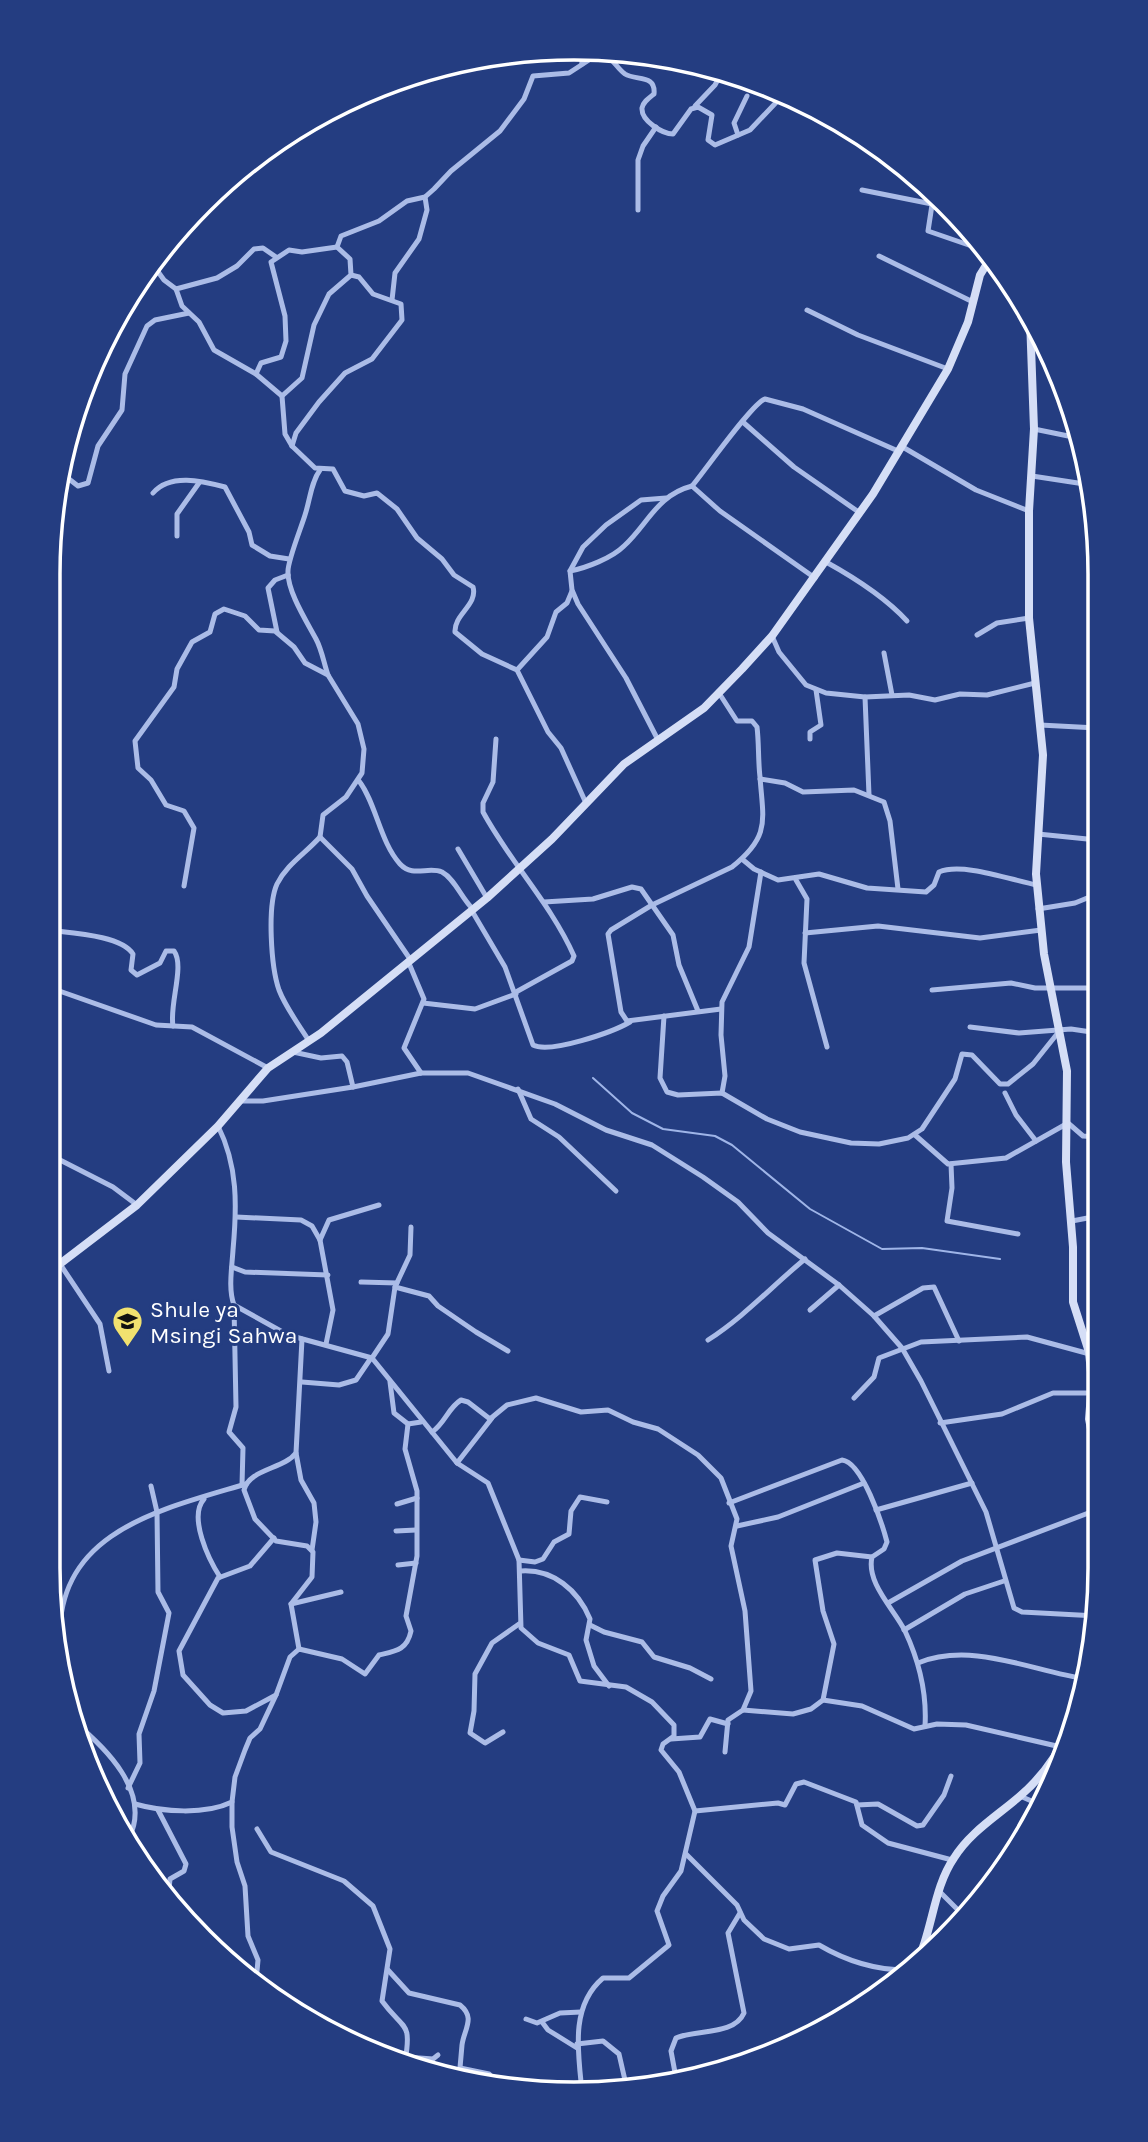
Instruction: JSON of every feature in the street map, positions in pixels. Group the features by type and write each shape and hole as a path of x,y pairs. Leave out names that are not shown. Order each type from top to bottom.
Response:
{"street":[{"path":"337,247 341,236 379,221 407,201 425,197 500,131 524,99 533,76 569,73 588,60"},
{"path":"613,61 628,75 649,79 654,91 642,110 664,133 673,134 718,80"},
{"path":"738,135 734,124 747,96"},
{"path":"695,106 712,115 707,135 712,144 738,135 761,122 775,101"},
{"path":"638,210 638,160 643,146 656,127"},
{"path":"862,190 931,204"},
{"path":"392,300 395,273 419,239 427,210 425,197"},
{"path":"932,204 928,229 930,233 970,247"},
{"path":"256,374 259,365 278,360 284,351 285,316 276,277 270,265 276,257 289,250 302,252 337,247"},
{"path":"337,247 350,260 351,275"},
{"path":"176,289 217,278 237,266 254,248 263,248 276,257"},
{"path":"879,257 973,302"},
{"path":"109,1371 100,1324 60,1264 137,1205 242,1101 268,1068 309,1041 520,870 624,764 681,726 719,693 772,636 860,513 948,369 962,338 986,266"},
{"path":"158,272 164,281 176,289 215,350 256,374 282,396 285,434 310,465 320,470 333,469 340,478 342,487 350,494 377,494 397,509 417,538 436,553 458,579 473,587 473,598 455,624 455,632 482,654 517,670 548,732 561,748 585,801"},
{"path":"282,396 302,378 312,332 329,294 351,275 359,276 373,295 392,300 402,307 402,320 396,330 372,359 345,373 319,402 296,433 292,446"},
{"path":"807,310 858,335 948,369"},
{"path":"68,479 75,484 86,485 96,450 122,410 125,374 147,326 155,320 189,313"},
{"path":"1031,338 1034,429 1029,511 1029,618 1040,724 1043,785 1037,834 1038,909 1067,1071 1066,1163 1072,1220 1073,1302 1083,1323 1088,1347"},
{"path":"570,571 619,551 652,509 666,498 692,486 716,452 744,423 759,401 771,400 803,409 899,449 976,490 1029,511"},
{"path":"744,423 794,467 860,513"},
{"path":"1034,429 1070,436"},
{"path":"309,1041 282,996 276,978 271,911 276,886 284,873 320,837 323,815 346,797 359,781 364,762 361,735 328,675 317,641 303,621 288,575 289,559 296,548 313,481 320,470"},
{"path":"1032,476 1080,483"},
{"path":"153,493 171,481 228,489 256,549 270,556 289,559"},
{"path":"177,536 177,514 199,483"},
{"path":"692,486 720,511 815,578"},
{"path":"658,740 626,678 572,590 570,571 583,547 606,524 641,500 666,498"},
{"path":"826,562 851,575 907,621"},
{"path":"277,632 268,588 275,580 288,575"},
{"path":"517,670 547,637 553,618 566,603 572,590"},
{"path":"184,886 194,828 187,821 184,811 166,805 151,780 138,768 135,741 174,687 177,670 192,642 210,632 219,610 240,614 259,630 277,632 295,647 305,663 328,675"},
{"path":"977,635 997,623 1029,618"},
{"path":"772,636 779,652 806,685 816,690 865,697 892,695 939,699 960,694 986,695 1035,683"},
{"path":"884,653 892,695"},
{"path":"810,739 810,732 821,725 816,690"},
{"path":"630,1023 621,1012 608,934 652,905 720,873 742,859 756,841 764,821 757,727 752,722 737,721 719,693"},
{"path":"865,697 869,795"},
{"path":"1040,724 1088,728"},
{"path":"423,1003 475,1009 516,993 574,958 544,902 483,812 483,803 493,782 496,739"},
{"path":"760,779 785,783 800,792 854,790 884,802 888,808 898,888"},
{"path":"359,781 367,793 376,823 398,862 412,871 436,870 445,874 473,910 516,993 525,1030 533,1045 538,1048 566,1045 630,1023 721,1009"},
{"path":"1037,834 1088,839"},
{"path":"320,837 352,869 409,960 423,992 423,1003 404,1043 406,1054 421,1073"},
{"path":"458,849 486,898"},
{"path":"742,859 778,880 796,880 820,874 867,888 926,892 934,885 939,872 946,870 968,871 1037,885"},
{"path":"722,1093 725,1076 721,1009 725,992 748,947 761,872"},
{"path":"796,880 807,898 804,963 827,1047"},
{"path":"544,902 593,899 637,887 673,935 679,965 698,1012"},
{"path":"1038,909 1074,903 1088,898"},
{"path":"805,933 878,926 980,938 1041,930"},
{"path":"60,931 98,936 129,949 133,954 131,970 137,975 158,964 166,951 174,951 179,961 170,1010 173,1026"},
{"path":"932,990 1011,983 1088,988"},
{"path":"60,991 156,1025 197,1030 268,1068"},
{"path":"664,1016 660,1078 664,1088 678,1095 722,1093 767,1119 814,1136 871,1144 915,1135 955,1079 962,1055 972,1055 1000,1084 1008,1084 1033,1064 1061,1030"},
{"path":"970,1027 1019,1033 1061,1030 1088,1032"},
{"path":"293,1052 321,1058 342,1056 347,1062 353,1087"},
{"path":"242,1101 263,1101 353,1087 421,1073 468,1073 518,1089 569,1110 606,1130 652,1145 730,1196 768,1233 839,1285 874,1316 901,1348 921,1381 972,1483 986,1512 1004,1581 1018,1611 1086,1615"},
{"path":"518,1089 531,1119 559,1137 617,1191"},
{"path":"1005,1093 1016,1115 1035,1142"},
{"path":"1068,1123 1083,1136 1088,1136"},
{"path":"915,1135 934,1149 944,1163 951,1164 1006,1158 1068,1123"},
{"path":"218,1126 232,1154 236,1217 232,1268 236,1407 229,1432 243,1448 245,1496 255,1519 282,1544 307,1545 312,1550"},
{"path":"60,1160 113,1187 137,1205"},
{"path":"951,1164 952,1188 947,1221 1018,1234"},
{"path":"320,1240 329,1220 379,1205"},
{"path":"236,1217 308,1222 320,1240 328,1275 333,1316 326,1344"},
{"path":"1072,1220 1088,1218"},
{"path":"302,1382 339,1385 356,1380 388,1334 396,1285 410,1255 411,1227"},
{"path":"708,1340 740,1320 762,1295 805,1259"},
{"path":"232,1268 245,1272 328,1275"},
{"path":"360,1282 396,1285 429,1296 438,1306 484,1338 508,1350"},
{"path":"810,1310 839,1285"},
{"path":"874,1316 923,1288 934,1287 959,1341"},
{"path":"234,1305 288,1335 371,1358 457,1464 482,1478 494,1493 508,1538 514,1545 519,1560 522,1610 519,1624 492,1643 475,1674 474,1711 470,1733 485,1743 503,1732"},
{"path":"853,1398 874,1377 879,1358 921,1342 1027,1336 1088,1352"},
{"path":"299,1649 291,1604 312,1577 316,1518 314,1503 301,1480 296,1453 302,1382 302,1339"},
{"path":"390,1381 394,1413 408,1424 421,1422"},
{"path":"940,1423 1002,1414 1053,1393 1088,1393"},
{"path":"457,1464 492,1418 507,1405 536,1398 581,1412 613,1411 633,1422 658,1429 698,1455 721,1478 737,1526 731,1538 731,1546 745,1611 751,1691 743,1710"},
{"path":"432,1432 442,1425 453,1406 461,1400 468,1402 485,1418 492,1418"},
{"path":"299,1649 342,1659 365,1674 379,1655 399,1651 411,1636 406,1615 416,1563 417,1498 405,1449 408,1424"},
{"path":"61,1603 81,1562 123,1526 244,1484 286,1462 296,1453"},
{"path":"725,1752 730,1717 743,1710 793,1714 811,1709 822,1700 834,1644 824,1611 815,1560 837,1553 872,1557 884,1549 887,1542 864,1483 855,1467 842,1460 729,1503"},
{"path":"737,1526 778,1517 864,1483"},
{"path":"876,1510 972,1483"},
{"path":"128,1787 140,1763 139,1734 154,1691 169,1613 158,1589 158,1512 152,1486"},
{"path":"519,1560 535,1562 543,1559 554,1542 569,1534 570,1511 580,1497 607,1502"},
{"path":"397,1504 417,1498"},
{"path":"204,1499 198,1508 203,1546 220,1577"},
{"path":"888,1603 942,1571 1088,1513"},
{"path":"396,1531 416,1530"},
{"path":"274,1538 250,1566 220,1577 179,1651 183,1675 210,1705 223,1713 246,1711 276,1695"},
{"path":"872,1557 871,1566 918,1663 927,1705 925,1726"},
{"path":"398,1565 416,1563"},
{"path":"521,1571 541,1572 558,1578 582,1604 590,1625 586,1640 593,1663 610,1686"},
{"path":"904,1630 965,1594 1004,1581"},
{"path":"291,1604 341,1592"},
{"path":"519,1624 538,1643 569,1655 580,1681 626,1688 652,1702 674,1725 675,1732 671,1739"},
{"path":"590,1625 604,1632 642,1642 654,1657 676,1662 711,1679"},
{"path":"257,1973 258,1960 248,1936 245,1886 237,1863 232,1826 235,1777 250,1738 260,1729 276,1695 290,1657 299,1649"},
{"path":"918,1663 951,1656 1000,1659 1076,1680"},
{"path":"822,1700 862,1706 902,1726 914,1729 925,1726 966,1725 1056,1745"},
{"path":"581,2082 577,2046 581,2012 603,1978 629,1979 667,1948 669,1941 657,1911 663,1896 681,1871 695,1811 679,1772 661,1750 663,1744 687,1735 700,1737 710,1719 728,1724"},
{"path":"88,1735 111,1757 128,1787 135,1804 132,1829"},
{"path":"924,1945 939,1891 952,1860 972,1836 1020,1796 1049,1765"},
{"path":"695,1811 743,1804 785,1805 801,1782 841,1795 857,1805 878,1804 920,1826 944,1795 951,1776"},
{"path":"1020,1796 1032,1801"},
{"path":"135,1804 159,1810 217,1807 232,1802"},
{"path":"857,1805 858,1818 862,1825 888,1843 952,1860"},
{"path":"159,1810 186,1864 184,1871 170,1879 169,1885"},
{"path":"257,1829 271,1852 344,1881 369,1902 389,1945 383,2001 407,2030 409,2040 406,2054"},
{"path":"685,1854 737,1905 740,1913 764,1939 781,1948 819,1945 829,1952 867,1966 898,1967"},
{"path":"939,1891 958,1910"},
{"path":"675,2073 671,2051 676,2038 718,2030 739,2021 744,2013 728,1933 740,1913"},
{"path":"388,1970 409,1993 460,2005 466,2010 469,2027 463,2039 460,2068 490,2075"},
{"path":"526,2019 542,2022 557,2014 581,2012"},
{"path":"542,2022 548,2030 577,2046"},
{"path":"577,2046 586,2041 608,2043 619,2054 625,2079"},
{"path":"422,2059 433,2059 438,2055"}],"waterway":[{"path":"593,1078 632,1113 663,1129 715,1136 732,1145 810,1209 882,1249 922,1248 1000,1259"}],"place":[{"name":"Shule ya Msingi Sahwa","path":"127,1349"}]}
